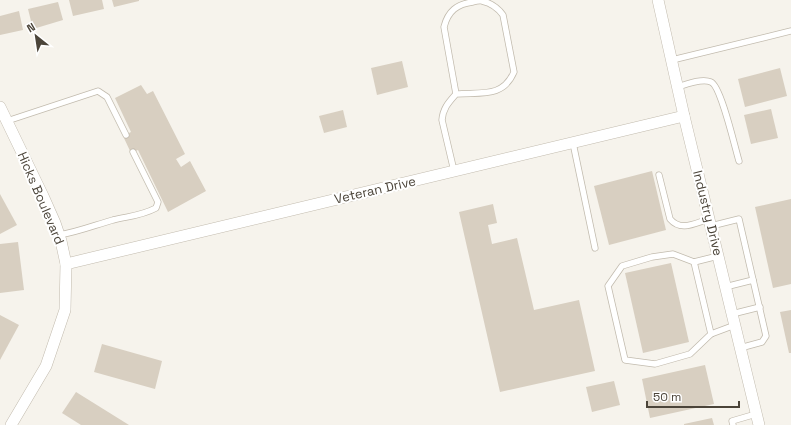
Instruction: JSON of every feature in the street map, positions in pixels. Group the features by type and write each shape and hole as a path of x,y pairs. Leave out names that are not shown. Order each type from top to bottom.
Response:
{"street":[{"name":"Industry Drive","path":"658,0 684,116 759,425"},
{"name":"Hicks Boulevard","path":"0,107 43,196 59,235 66,264 65,310 49,359 11,425"},
{"name":"Veteran Drive","path":"66,264 684,116"}],"lane":[{"path":"454,171 442,120 443,111 447,104 456,94 497,91 504,87 514,72 503,15 497,8 481,0 462,4 454,9 446,18 444,27 456,94"},
{"path":"672,60 791,31"},
{"path":"678,87 702,81 711,82 716,86 725,110 739,161"},
{"path":"7,121 98,91 107,97 126,135"},
{"path":"573,143 595,248"},
{"path":"59,235 74,233 114,220 144,214 156,208 158,202 133,152"},
{"path":"659,175 670,219 674,224 681,227 739,219 766,336 765,340 762,342 740,348"},
{"path":"718,256 694,262 673,254 652,257 622,266 608,286 625,360 655,364 690,354 711,334 733,319 760,308"},
{"path":"694,262 711,334"},
{"path":"726,287 753,280"},
{"path":"733,425 732,421 756,414"}],"building":[{"path":"69,0 102,0 104,9 73,16"},
{"path":"112,0 139,0 139,1 114,7"},
{"path":"58,2 63,20 33,29 28,9"},
{"path":"19,11 23,30 0,35 0,16"},
{"path":"402,61 408,87 377,95 371,68"},
{"path":"780,68 787,96 745,107 738,79"},
{"path":"141,85 147,94 153,91 185,154 176,159 181,167 190,161 206,191 168,212 138,150 131,153 123,136 131,132 115,98"},
{"path":"771,109 778,138 751,144 744,115"},
{"path":"343,110 347,127 324,133 319,116"},
{"path":"652,171 666,230 609,245 594,186"},
{"path":"0,194 17,225 0,234"},
{"path":"791,199 791,284 773,288 755,207"},
{"path":"493,204 497,223 488,225 492,244 517,238 534,310 579,300 595,371 500,392 459,212"},
{"path":"18,242 24,290 0,293 0,244"},
{"path":"671,263 689,342 643,353 625,273"},
{"path":"791,310 791,353 789,353 780,312"},
{"path":"0,315 19,325 0,360"},
{"path":"102,344 162,361 155,389 94,372"},
{"path":"705,365 714,404 650,418 642,379"},
{"path":"614,381 620,405 592,412 586,387"},
{"path":"76,392 129,425 81,425 62,413"},
{"path":"712,418 714,425 684,425 684,424"}]}
